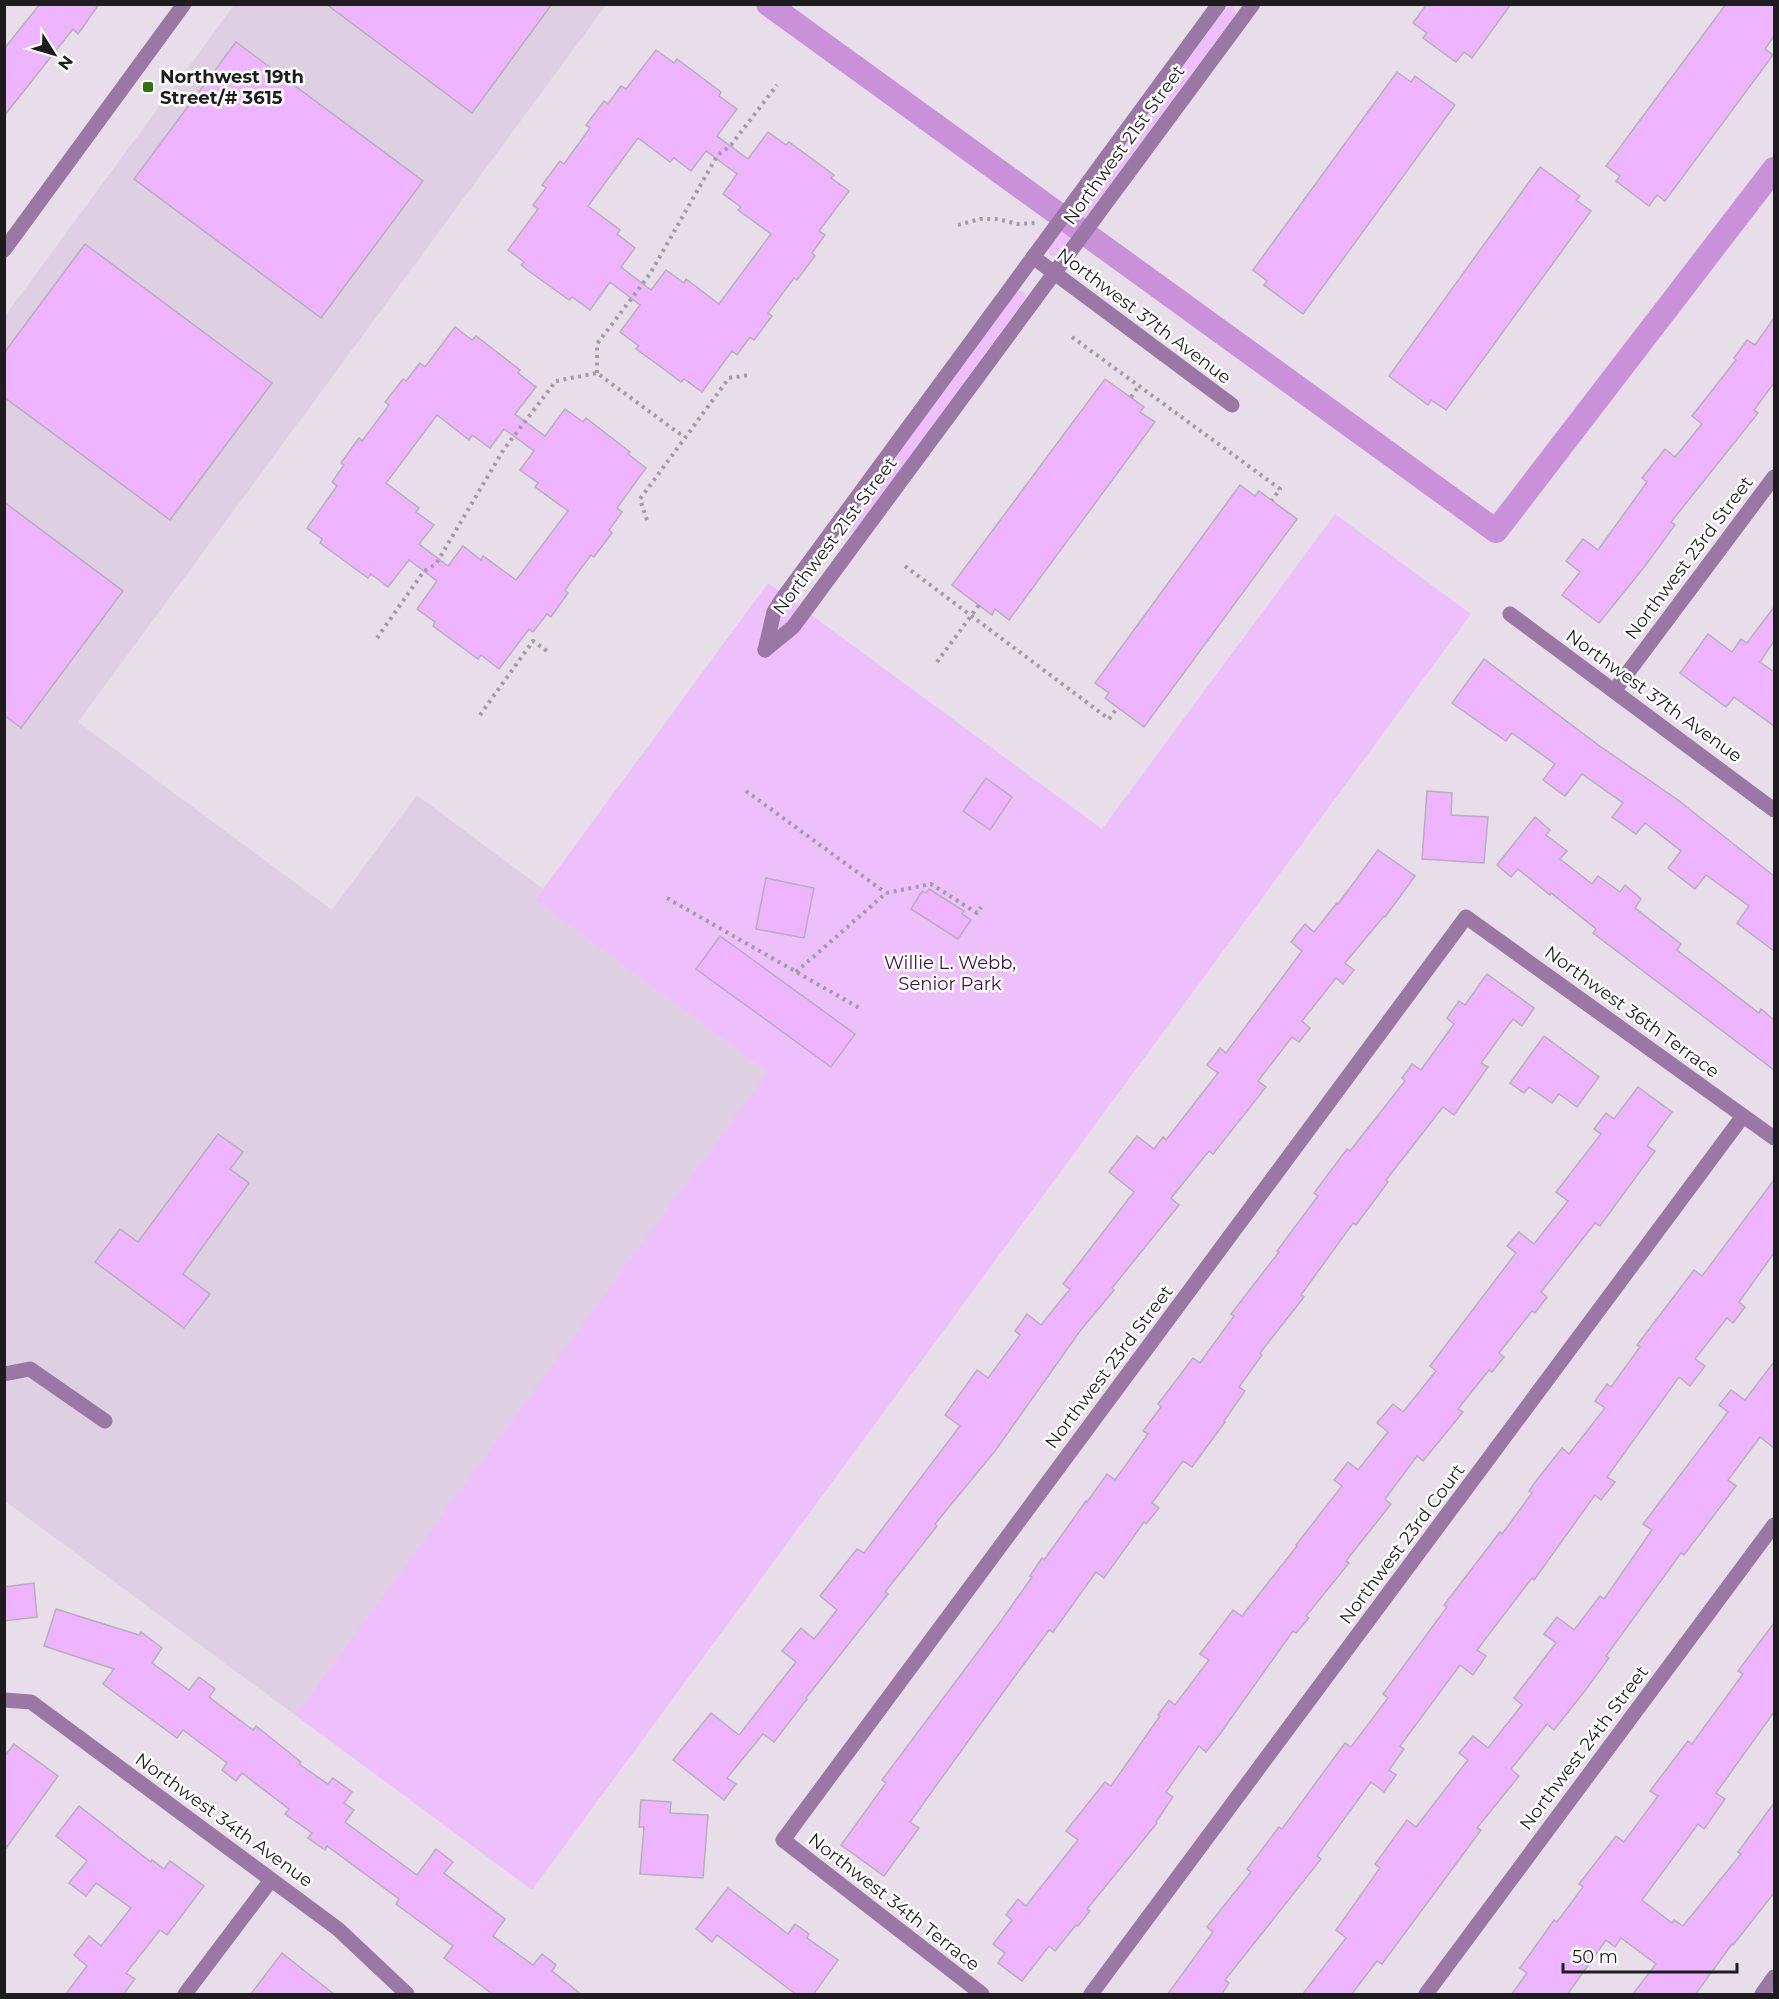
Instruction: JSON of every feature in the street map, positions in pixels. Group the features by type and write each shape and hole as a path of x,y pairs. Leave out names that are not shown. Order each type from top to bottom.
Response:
{"street":[{"path":"4,250 184,4"},
{"name":"Northwest 21st Street","path":"1219,4 780,602 774,612 765,650 793,627 1251,5"},
{"name":"Northwest 37th Avenue","path":"1033,257 1232,405"},
{"name":"Northwest 23rd Street","path":"1614,691 1774,477"},
{"name":"Northwest 37th Avenue","path":"1510,614 1774,810"},
{"name":"Northwest 23rd Street","path":"783,1840 1466,917"},
{"name":"Northwest 36th Terrace","path":"1466,917 1774,1138"},
{"name":"Northwest 23rd Court","path":"1091,1995 1743,1116"},
{"path":"4,1374 30,1369 105,1421"},
{"name":"Northwest 24th Street","path":"1426,1995 1774,1525"},
{"name":"Northwest 34th Avenue","path":"4,1700 31,1702 338,1929 407,1995"},
{"name":"Northwest 34th Terrace","path":"783,1840 982,1995"},
{"path":"185,1995 271,1880"},
{"path":"1761,1995 1774,1977"}],"path":[{"path":"597,373 597,344 651,274 717,156 731,145 777,85"},
{"path":"958,225 980,219 998,219 1018,224 1040,223"},
{"path":"1072,337 1280,489 1272,500"},
{"path":"377,638 424,571 436,564 504,449 556,381 597,373 684,437"},
{"path":"647,520 640,499 729,378 749,375"},
{"path":"1131,397 1139,386"},
{"path":"905,566 1109,718 1118,707"},
{"path":"937,662 979,605"},
{"path":"480,715 533,642 547,651"},
{"path":"746,791 886,893"},
{"path":"796,972 886,893 931,884 977,913 981,907"},
{"path":"667,898 861,1009"}],"shaded area":[{"path":"234,5 606,5 78,722 332,910 417,795 543,889 535,900 769,1072 295,1715 5,1501 5,316"}],"green space":[{"path":"1231,6 1235,9 1235,15 1058,255 1049,254 1049,248 1226,8"},
{"path":"1021,290 1026,294 1025,299 854,532 850,533 845,530 845,525 1016,292"},
{"name":"Willie L. Webb, Senior Park","path":"1335,514 1471,614 532,1890 295,1715 768,1072 535,900 768,583 1102,829"}],"building":[{"path":"40,4 99,4 78,34 73,29 4,116 4,49"},
{"path":"326,4 552,4 472,113"},
{"path":"1427,4 1511,4 1472,58 1464,52 1456,62 1423,38 1427,33 1413,23"},
{"path":"1726,4 1774,4 1774,36 1765,49 1773,55 1665,201 1657,195 1649,206 1616,181 1620,176 1606,166"},
{"path":"236,42 423,181 321,318 134,179"},
{"path":"656,50 674,63 677,59 721,92 719,96 737,109 717,136 748,159 768,132 786,145 789,142 834,175 831,178 849,191 819,231 825,235 812,253 815,256 797,280 794,278 768,313 772,316 754,340 750,337 737,355 732,351 702,392 684,379 681,382 636,349 639,346 620,332 640,305 610,282 590,310 572,297 569,300 537,277 521,265 524,262 508,250 538,209 533,205 546,188 542,185 560,161 564,164 590,128 586,125 604,101 608,104 621,86 626,89","holes":["638,138 670,162 674,158 691,171 706,151 737,174 723,194 741,207 738,210 771,234 719,304 686,279 684,283 666,270 651,290 621,267 635,248 617,234 620,230 588,206"]},
{"path":"1397,72 1411,82 1415,76 1455,105 1303,314 1264,285 1267,281 1253,270"},
{"path":"1540,167 1580,196 1576,200 1591,211 1446,410 1431,400 1428,405 1389,376"},
{"path":"85,244 272,383 170,520 4,397 4,353"},
{"path":"1774,318 1774,383 1754,410 1758,413 1671,522 1675,525 1599,623 1562,595 1580,572 1566,561 1583,539 1598,550 1647,482 1642,478 1665,449 1675,457 1702,424 1692,416 1736,360 1734,358 1747,340 1755,345"},
{"path":"455,327 472,340 476,336 520,370 518,373 536,387 515,414 545,436 565,409 583,422 586,418 630,452 628,454 646,468 617,508 622,512 609,530 612,533 594,557 591,555 565,590 568,593 551,617 547,614 533,632 529,629 499,669 481,655 478,659 433,626 435,622 417,609 437,581 409,560 388,587 371,574 368,578 335,554 320,543 322,539 307,528 337,486 332,482 344,465 341,463 359,438 362,441 389,405 385,402 403,379 406,381 420,363 425,367","holes":["437,415 469,440 472,435 490,448 504,429 534,451 520,470 538,483 535,487 568,511 516,580 483,556 481,560 463,546 448,566 419,544 434,525 416,512 419,508 386,483"]},
{"path":"1105,379 1144,407 1140,412 1155,422 1009,620 995,609 992,615 952,585"},
{"path":"1240,485 1255,496 1259,491 1297,519 1144,727 1105,698 1109,693 1095,683"},
{"path":"4,502 123,591 21,728 4,715"},
{"path":"1774,607 1774,641 1760,662 1774,672 1774,726 1734,697 1726,707 1680,673 1708,634 1732,652 1741,639 1747,643"},
{"path":"1484,659 1601,747 1678,800 1774,876 1774,951 1737,923 1749,906 1706,875 1695,889 1668,868 1681,851 1645,823 1636,834 1612,817 1623,803 1582,774 1565,796 1543,780 1555,764 1512,733 1506,741 1452,703"},
{"path":"986,778 1012,797 990,830 963,811"},
{"path":"1427,791 1452,793 1451,815 1488,817 1484,863 1422,859"},
{"path":"1535,817 1550,830 1546,835 1567,851 1560,859 1592,884 1598,876 1620,892 1625,885 1641,899 1635,908 1681,944 1677,950 1759,1013 1761,1009 1774,1020 1774,1070 1593,933 1596,929 1551,893 1550,895 1518,869 1511,877 1497,865"},
{"path":"1378,850 1415,876 1385,917 1345,963 1354,970 1343,984 1336,978 1302,1021 1310,1028 1299,1042 1292,1037 1258,1081 1266,1087 1213,1154 1209,1151 1171,1198 1179,1205 1112,1288 1114,1290 1080,1331 995,1451 935,1524 937,1526 885,1592 888,1594 774,1742 763,1734 727,1778 736,1784 724,1800 673,1760 711,1713 739,1735 796,1662 782,1651 801,1628 814,1639 837,1610 820,1596 857,1549 864,1553 960,1426 945,1415 977,1370 988,1378 1020,1335 1015,1331 1027,1314 1041,1325 1070,1289 1063,1284 1134,1192 1109,1172 1137,1136 1154,1149 1163,1137 1166,1140 1218,1073 1207,1065 1220,1048 1226,1053 1302,951 1291,942 1305,924 1314,932"},
{"path":"766,878 814,888 804,938 756,929"},
{"path":"929,889 964,911 962,914 971,920 958,939 911,909 922,891 926,893"},
{"path":"720,936 855,1034 831,1067 696,969"},
{"path":"1487,974 1534,1008 1522,1026 1513,1019 1481,1063 1488,1067 1454,1115 1443,1107 1386,1180 1388,1182 1356,1225 1353,1223 1301,1295 1304,1297 1260,1353 1262,1355 1239,1387 1245,1391 1225,1422 1192,1467 1183,1461 1152,1503 1159,1508 1146,1524 1144,1522 1104,1578 1096,1572 1053,1632 1049,1630 910,1822 919,1828 884,1876 841,1845 886,1783 882,1780 1001,1621 1032,1577 1030,1576 1042,1558 1044,1560 1086,1501 1107,1474 1115,1480 1148,1434 1143,1431 1161,1407 1158,1404 1193,1358 1200,1363 1234,1316 1231,1314 1279,1252 1277,1251 1318,1196 1314,1193 1347,1149 1350,1151 1405,1081 1402,1078 1412,1064 1421,1070 1454,1024 1447,1018 1459,1001 1465,1005"},
{"path":"1544,1036 1599,1077 1577,1107 1559,1094 1552,1103 1529,1087 1524,1093 1510,1083"},
{"path":"1638,1087 1672,1112 1647,1146 1655,1151 1600,1226 1595,1223 1541,1292 1547,1297 1535,1313 1532,1311 1499,1353 1504,1357 1492,1372 1489,1370 1458,1409 1463,1412 1423,1461 1417,1456 1385,1499 1391,1504 1346,1561 1349,1563 1306,1616 1309,1618 1296,1633 1293,1631 1206,1752 1199,1746 1166,1792 1173,1797 1157,1823 1087,1909 1090,1911 1055,1951 1049,1946 1022,1981 998,1963 1005,1953 993,1944 1012,1920 1006,1915 1018,1899 1026,1906 1078,1840 1066,1831 1105,1782 1111,1786 1169,1700 1175,1705 1209,1660 1200,1654 1233,1610 1242,1616 1297,1546 1342,1486 1334,1480 1348,1462 1358,1470 1388,1432 1377,1423 1393,1404 1403,1412 1436,1371 1430,1366 1516,1253 1507,1246 1519,1232 1534,1244 1568,1201 1556,1192 1601,1134 1594,1129 1606,1113 1614,1119"},
{"path":"218,1134 243,1152 230,1169 249,1183 183,1274 210,1294 184,1328 95,1262 120,1229 138,1242"},
{"path":"1774,1180 1774,1253 1739,1302 1745,1307 1733,1323 1727,1318 1695,1359 1705,1366 1690,1386 1679,1377 1607,1477 1615,1482 1601,1500 1595,1495 1534,1580 1532,1578 1477,1650 1486,1656 1473,1675 1460,1665 1400,1746 1404,1749 1389,1770 1396,1775 1384,1792 1371,1782 1317,1856 1321,1859 1225,1980 1229,1983 1221,1995 1167,1995 1213,1932 1207,1927 1251,1872 1247,1869 1279,1827 1282,1829 1345,1743 1351,1747 1388,1698 1383,1694 1447,1607 1444,1605 1532,1493 1529,1491 1536,1481 1562,1448 1569,1454 1605,1408 1595,1401 1607,1384 1611,1387 1640,1347 1637,1345 1694,1270 1702,1276"},
{"path":"1774,1362 1774,1448 1760,1437 1728,1480 1736,1486 1684,1555 1681,1553 1606,1656 1609,1658 1554,1730 1547,1724 1511,1769 1519,1776 1477,1828 1481,1830 1382,1964 1377,1961 1351,1995 1302,1995 1346,1938 1336,1930 1380,1868 1375,1864 1407,1820 1416,1827 1468,1760 1459,1753 1473,1736 1488,1748 1522,1705 1514,1698 1556,1643 1544,1634 1557,1617 1574,1630 1600,1596 1604,1599 1652,1530 1643,1524 1728,1412 1719,1405 1731,1390 1745,1400"},
{"path":"34,1583 37,1617 4,1621 4,1587"},
{"path":"56,1609 139,1635 141,1632 162,1648 152,1663 189,1690 199,1677 215,1689 209,1697 253,1730 256,1726 301,1762 299,1764 328,1784 333,1778 352,1792 344,1803 354,1810 345,1822 417,1875 436,1849 453,1862 444,1873 505,1919 493,1936 533,1965 542,1954 556,1965 552,1971 582,1995 494,1995 444,1958 453,1946 396,1904 399,1899 327,1846 325,1850 308,1838 312,1833 285,1814 289,1809 242,1773 236,1781 222,1770 227,1763 183,1730 177,1738 103,1684 114,1669 44,1646"},
{"path":"1774,1623 1774,1712 1716,1793 1725,1799 1704,1829 1698,1824 1642,1900 1672,1923 1674,1920 1683,1926 1741,1854 1738,1852 1774,1803 1774,1893 1732,1944 1695,1995 1632,1995 1656,1964 1621,1938 1615,1947 1606,1940 1567,1995 1511,1995 1527,1973 1520,1968 1554,1920 1557,1922 1583,1887 1579,1884 1616,1836 1624,1842 1658,1796 1650,1791 1688,1741 1692,1744 1743,1674 1738,1671"},
{"path":"14,1744 58,1776 4,1851 4,1757"},
{"path":"641,1800 671,1802 670,1813 708,1815 703,1878 640,1874 644,1827 639,1827"},
{"path":"79,1806 151,1862 152,1860 164,1869 170,1861 204,1886 167,1935 160,1930 126,1973 135,1979 123,1995 65,1995 87,1966 74,1955 89,1936 101,1946 131,1908 96,1883 86,1896 69,1883 87,1861 56,1836"},
{"path":"728,1888 788,1934 795,1924 809,1934 807,1938 838,1960 813,1995 797,1995 717,1935 712,1942 696,1929"},
{"path":"282,1953 335,1995 250,1995"}],"waterway":[{"path":"768,4 1496,531 1774,169"}],"place":[{"name":"Northwest 19th Street/# 3615","path":"148,87"}]}
